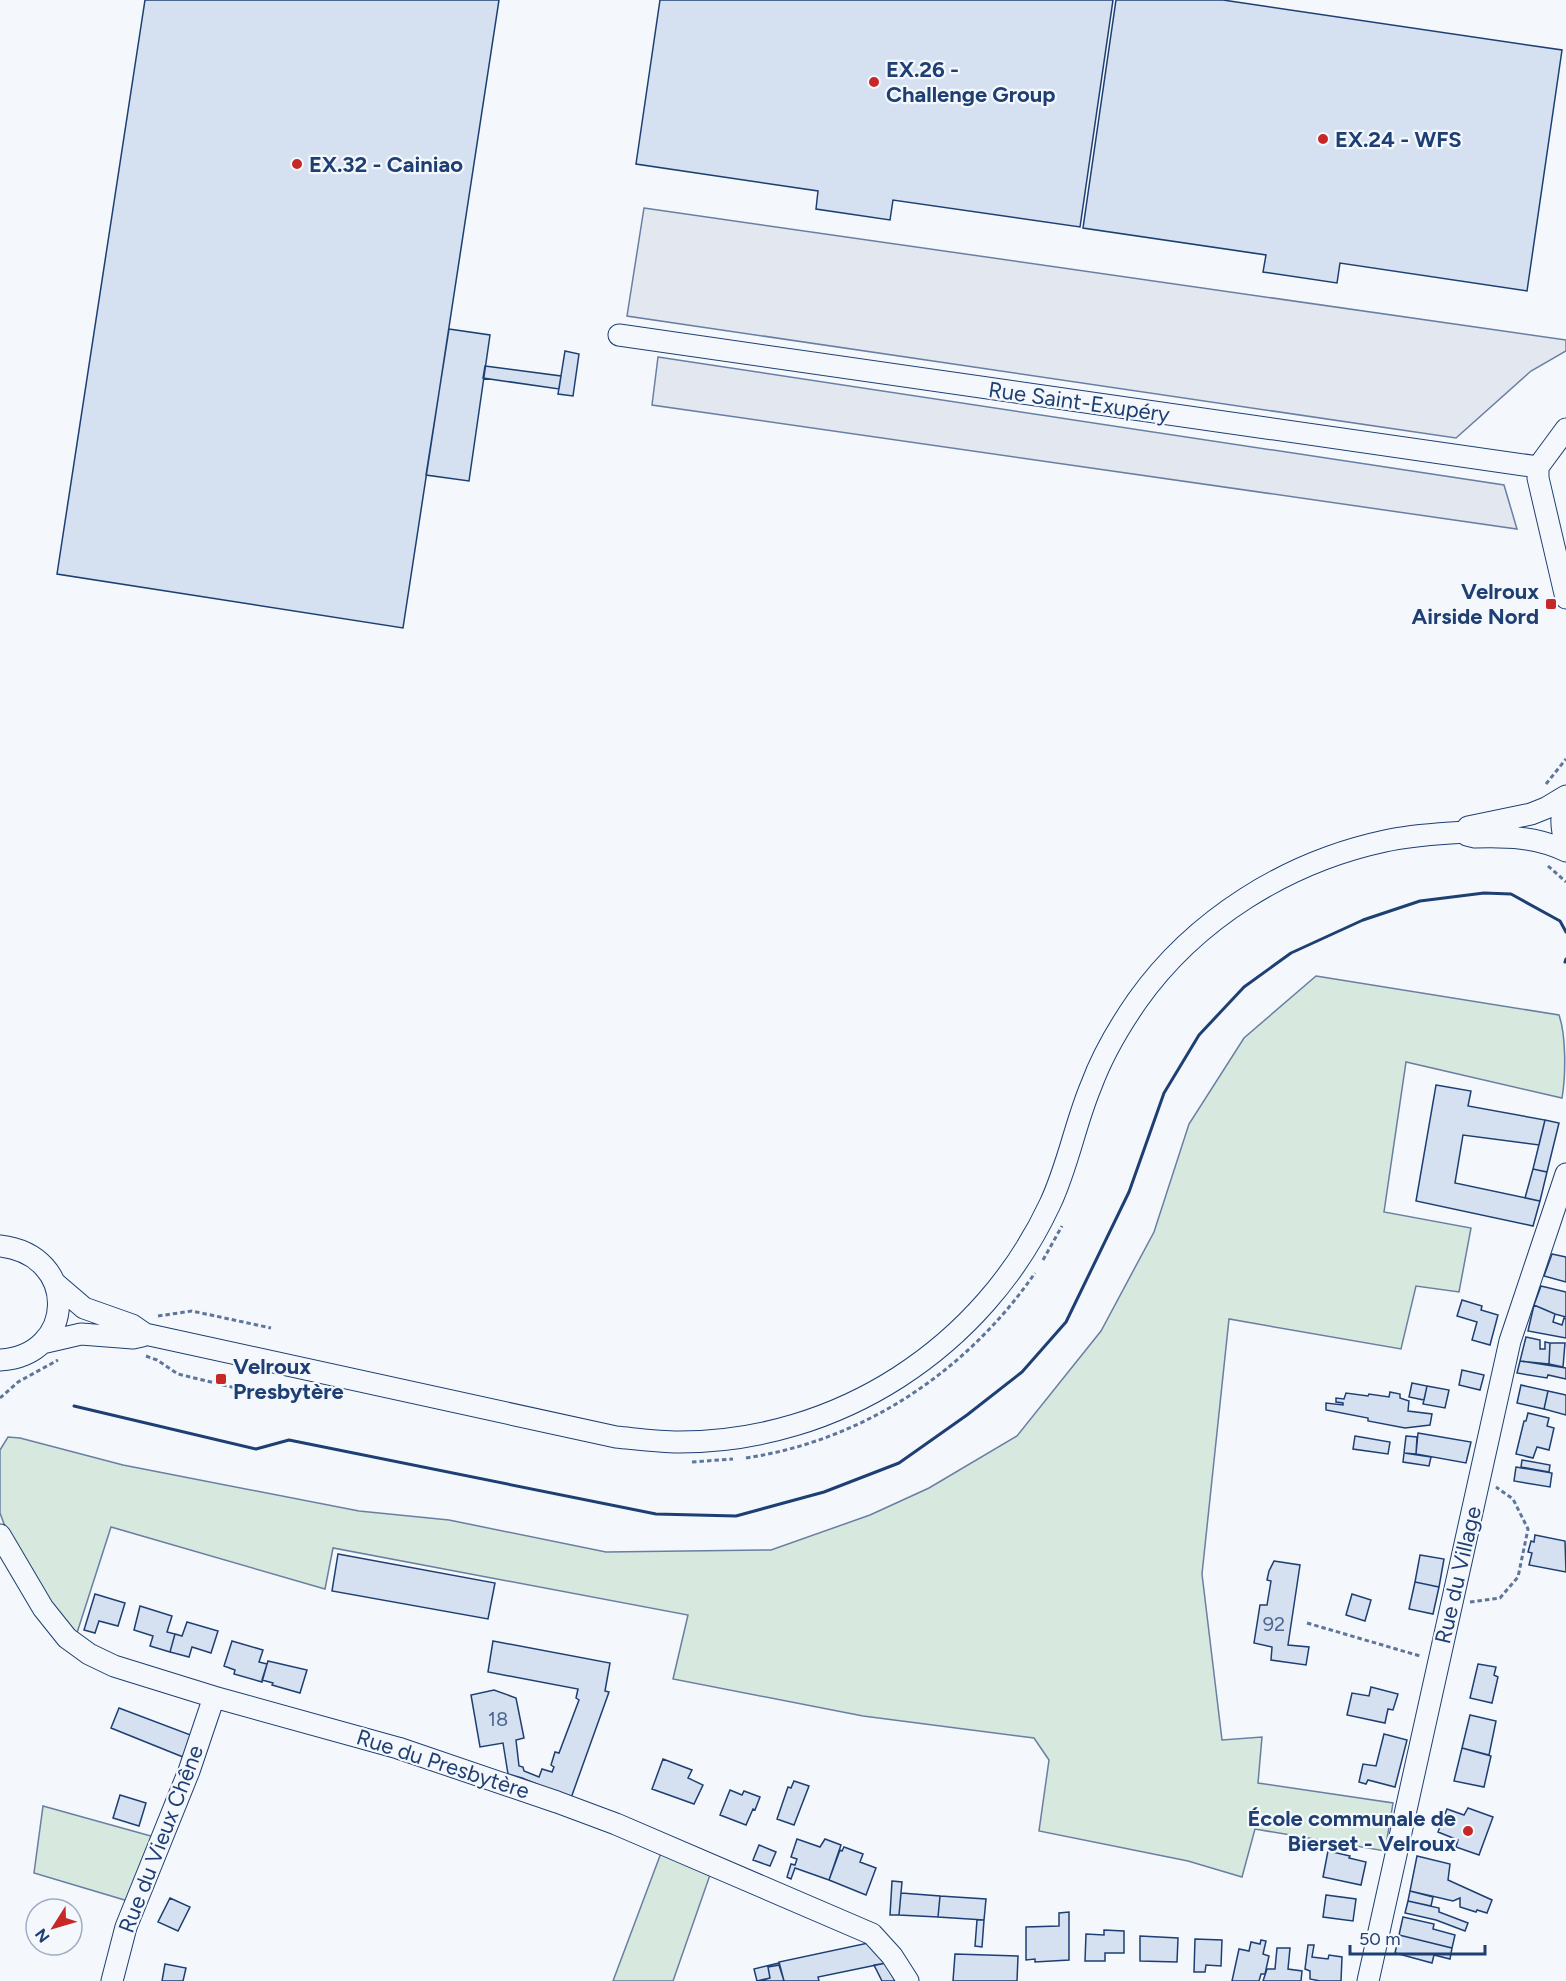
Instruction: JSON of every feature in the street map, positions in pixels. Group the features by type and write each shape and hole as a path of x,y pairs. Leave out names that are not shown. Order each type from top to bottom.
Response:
{"street":[{"name":"Rue Saint-Exupéry","path":"619,335 1538,467"},
{"path":"1566,429 1538,467 1538,478 1566,598"},
{"path":"1464,832 1469,826 1531,814 1566,796"},
{"path":"1566,802 1563,809 1562,826 1566,843"},
{"path":"56,1284 84,1308 132,1325 145,1334 616,1437 679,1442 709,1441 748,1437 813,1420 861,1400 916,1367 959,1332 997,1290 1027,1248 1052,1201 1091,1085 1112,1042 1139,999 1172,959 1210,924 1246,898 1300,868 1359,847 1388,840 1464,832 1475,837 1534,839 1566,851"},
{"name":"Rue du Village","path":"1368,1981 1510,1341 1566,1174"},
{"path":"0,1246 17,1248 34,1256 47,1268 56,1284 59,1300 57,1316 52,1331 42,1343"},
{"path":"4,1364 52,1339 81,1334 133,1338 145,1334"},
{"name":"Rue du Presbytère","path":"0,1535 43,1608 67,1638 89,1654 114,1666 214,1697 398,1748 616,1824 872,1934 892,1956 908,1981"},
{"name":"Rue du Vieux Chêne","path":"112,1981 126,1927 189,1771 214,1697"}],"path":[{"path":"1545,785 1566,759"},
{"path":"1547,866 1566,882"},
{"path":"744,1458 795,1448 844,1430 881,1412 928,1384 981,1339 1018,1298 1040,1265 1065,1220"},
{"path":"272,1328 192,1311 157,1316 145,1334 157,1360 178,1374 256,1393 272,1393 289,1389 310,1392"},
{"path":"0,1398 18,1382 60,1359"},
{"path":"686,1462 733,1459"},
{"path":"1452,1605 1500,1598 1518,1577 1528,1529 1514,1499 1480,1475"},
{"path":"1307,1623 1438,1661"}],"shaded area":[{"path":"644,208 1566,340 1566,351 1531,371 1456,438 627,316"},
{"path":"658,357 1504,485 1517,529 652,405"},
{"path":"1316,976 1559,1015 1564,1044 1565,1066 1562,1098 1406,1062 1384,1212 1471,1228 1459,1292 1416,1286 1401,1349 1229,1319 1202,1574 1222,1740 1262,1737 1258,1783 1393,1803 1385,1851 1255,1829 1242,1877 1188,1861 1039,1831 1049,1760 1034,1738 863,1716 673,1679 688,1615 333,1548 325,1589 111,1527 76,1636 64,1627 10,1540 0,1513 0,1450 8,1437 20,1438 123,1465 359,1511 449,1520 606,1552 771,1550 870,1515 929,1488 1017,1436 1101,1331 1154,1232 1189,1124 1244,1038"},
{"path":"43,1806 158,1838 128,1901 34,1873"},
{"path":"661,1853 710,1875 673,1981 613,1981"}],"building":[{"name":"EX.32 - Cainiao","path":"145,0 499,0 403,628 57,574"},
{"name":"EX.26 - Challenge Group","path":"660,0 1113,0 1080,227 893,200 890,220 816,209 818,191 636,164"},
{"name":"EX.24 - WFS","path":"1116,0 1223,0 1562,50 1527,291 1340,263 1337,283 1263,272 1266,255 1083,228"},
{"path":"449,329 490,335 469,481 426,475"},
{"path":"565,351 579,354 573,396 558,394"},
{"path":"485,366 561,376 559,389 483,378"},
{"path":"1436,1085 1471,1091 1468,1106 1545,1120 1539,1145 1463,1135 1455,1183 1540,1201 1533,1226 1416,1201"},
{"path":"1545,1120 1559,1123 1547,1172 1533,1169"},
{"path":"1533,1169 1547,1172 1540,1201 1525,1198"},
{"path":"1552,1254 1566,1257 1566,1282 1544,1276"},
{"path":"1541,1286 1566,1292 1566,1317 1534,1305"},
{"path":"1462,1300 1482,1306 1481,1310 1498,1315 1490,1345 1472,1340 1477,1322 1457,1316"},
{"path":"1534,1305 1555,1314 1553,1322 1562,1325 1564,1318 1566,1319 1566,1338 1528,1331"},
{"path":"1526,1337 1540,1340 1540,1349 1545,1349 1545,1342 1550,1343 1549,1364 1520,1361"},
{"path":"1550,1343 1565,1343 1563,1367 1549,1364"},
{"path":"1520,1361 1566,1368 1566,1379 1517,1373"},
{"path":"1462,1370 1484,1375 1480,1390 1459,1385"},
{"path":"1412,1383 1427,1386 1424,1400 1409,1397"},
{"path":"1521,1385 1548,1391 1544,1409 1517,1403"},
{"path":"1427,1386 1449,1390 1445,1408 1423,1404"},
{"path":"1548,1391 1566,1395 1566,1415 1544,1409"},
{"path":"1390,1392 1400,1394 1400,1398 1409,1401 1408,1411 1432,1414 1430,1425 1405,1428 1326,1410 1326,1403 1343,1405 1343,1403 1336,1402 1336,1398 1344,1399 1346,1393 1389,1397"},
{"path":"1528,1413 1549,1418 1547,1426 1554,1428 1549,1450 1537,1447 1533,1458 1516,1454"},
{"path":"1418,1433 1471,1442 1466,1463 1416,1454"},
{"path":"1355,1436 1390,1442 1388,1454 1353,1449"},
{"path":"1406,1436 1417,1437 1416,1454 1404,1453"},
{"path":"1404,1453 1431,1457 1429,1466 1403,1462"},
{"path":"1522,1460 1550,1465 1549,1472 1521,1467"},
{"path":"1516,1467 1552,1473 1550,1487 1514,1481"},
{"path":"1535,1535 1565,1541 1566,1572 1529,1565 1532,1553 1528,1552"},
{"path":"338,1554 495,1583 488,1619 332,1591"},
{"path":"1420,1555 1444,1559 1439,1587 1415,1582"},
{"path":"1274,1561 1300,1565 1288,1645 1309,1647 1306,1665 1271,1660 1272,1647 1254,1643 1260,1605 1267,1605 1271,1581 1267,1580"},
{"path":"1415,1582 1439,1587 1433,1614 1409,1609"},
{"path":"95,1594 125,1603 118,1626 99,1621 95,1633 84,1630"},
{"path":"1352,1594 1371,1600 1365,1621 1346,1615"},
{"path":"140,1606 172,1616 167,1632 175,1634 170,1652 150,1646 153,1636 134,1630"},
{"path":"187,1622 218,1631 211,1653 192,1647 189,1657 170,1652 175,1634 182,1636"},
{"path":"232,1641 263,1650 259,1662 267,1664 262,1682 234,1674 235,1670 224,1666"},
{"path":"493,1641 610,1663 605,1691 609,1692 571,1798 508,1774 503,1743 480,1747 471,1695 494,1690 516,1698 524,1738 516,1740 519,1766 523,1767 524,1771 539,1777 542,1769 552,1772 554,1767 551,1765 555,1752 559,1753 579,1700 576,1698 578,1689 488,1672"},
{"path":"268,1661 307,1670 300,1693 262,1680"},
{"path":"1478,1664 1496,1667 1494,1675 1498,1677 1492,1703 1470,1698"},
{"path":"1371,1687 1398,1694 1393,1710 1388,1709 1385,1723 1347,1715 1352,1693 1369,1696"},
{"path":"119,1708 196,1737 183,1757 111,1728"},
{"path":"1470,1715 1496,1721 1489,1755 1462,1748"},
{"path":"1384,1734 1407,1740 1395,1787 1368,1780 1366,1784 1359,1782 1363,1764 1376,1766"},
{"path":"1462,1748 1491,1756 1484,1787 1454,1781"},
{"path":"663,1759 692,1770 688,1778 703,1785 694,1804 652,1789"},
{"path":"794,1781 809,1786 794,1825 777,1819 788,1787 791,1788"},
{"path":"730,1790 742,1795 744,1791 760,1797 746,1825 720,1815"},
{"path":"120,1795 146,1803 139,1826 113,1818"},
{"path":"1468,1808 1493,1817 1479,1855 1456,1847 1458,1840 1438,1832 1447,1809 1464,1815"},
{"path":"797,1839 820,1847 825,1839 841,1845 829,1880 795,1868 791,1879 787,1877 791,1864 795,1865 797,1859 791,1857"},
{"path":"759,1845 776,1852 770,1866 753,1860"},
{"path":"844,1847 863,1854 860,1862 876,1868 866,1895 829,1880 840,1850 842,1851"},
{"path":"1328,1851 1366,1862 1361,1885 1323,1877"},
{"path":"1417,1856 1450,1864 1448,1880 1492,1900 1487,1913 1460,1907 1460,1898 1453,1901 1410,1891"},
{"path":"892,1881 902,1882 899,1915 890,1915"},
{"path":"1410,1891 1433,1897 1431,1906 1408,1901"},
{"path":"901,1893 940,1896 938,1917 899,1915"},
{"path":"1326,1895 1356,1899 1353,1921 1323,1917"},
{"path":"940,1896 986,1899 984,1920 938,1917"},
{"path":"170,1898 190,1907 178,1931 158,1922"},
{"path":"1408,1901 1439,1908 1439,1912 1468,1923 1465,1931 1436,1920 1405,1913"},
{"path":"1069,1912 1069,1960 1035,1962 1035,1959 1026,1960 1026,1927 1059,1926 1059,1913"},
{"path":"1403,1917 1434,1924 1433,1929 1455,1935 1452,1948 1399,1935"},
{"path":"977,1920 984,1920 982,1947 975,1946"},
{"path":"1104,1930 1124,1931 1124,1953 1105,1953 1105,1961 1085,1961 1086,1934 1104,1935"},
{"path":"1399,1935 1452,1948 1450,1959 1434,1955 1432,1963 1395,1953"},
{"path":"1140,1936 1178,1938 1177,1962 1140,1961"},
{"path":"1195,1939 1222,1940 1221,1966 1206,1965 1205,1972 1194,1972"},
{"path":"1261,1940 1266,1941 1263,1954 1269,1956 1265,1974 1261,1974 1259,1981 1232,1981 1239,1949 1249,1951 1251,1942 1260,1944"},
{"path":"868,1943 886,1963 818,1977 819,1981 784,1981 779,1962"},
{"path":"1308,1945 1314,1945 1312,1957 1328,1959 1329,1955 1342,1957 1341,1981 1310,1979 1310,1971 1305,1969"},
{"path":"1277,1948 1290,1948 1288,1969 1302,1971 1301,1981 1263,1981 1267,1969 1275,1969"},
{"path":"955,1954 1018,1956 1017,1981 953,1981"},
{"path":"779,1963 779,1965 768,1967 770,1978 757,1981 754,1969"},
{"path":"886,1963 895,1981 882,1981 874,1965"},
{"path":"165,1964 186,1968 183,1981 162,1981"},
{"path":"779,1965 784,1981 760,1981 770,1978 768,1967"}],"wall":[{"path":"74,1406 256,1449 289,1440 656,1514 736,1516 824,1492 899,1463 967,1415 1022,1372 1066,1322 1129,1192 1164,1093 1199,1035 1244,987 1291,953 1363,920 1420,901 1484,893 1511,894 1560,921 1566,932"}],"place":[{"name":"EX.26 - Challenge Group","path":"874,82"},
{"name":"EX.24 - WFS","path":"1323,139"},
{"name":"EX.32 - Cainiao","path":"297,164"},
{"name":"Velroux Airside Nord","path":"1551,604"},
{"name":"Velroux Presbytère","path":"221,1379"},
{"name":"École communale de Bierset - Velroux","path":"1468,1831"}]}
